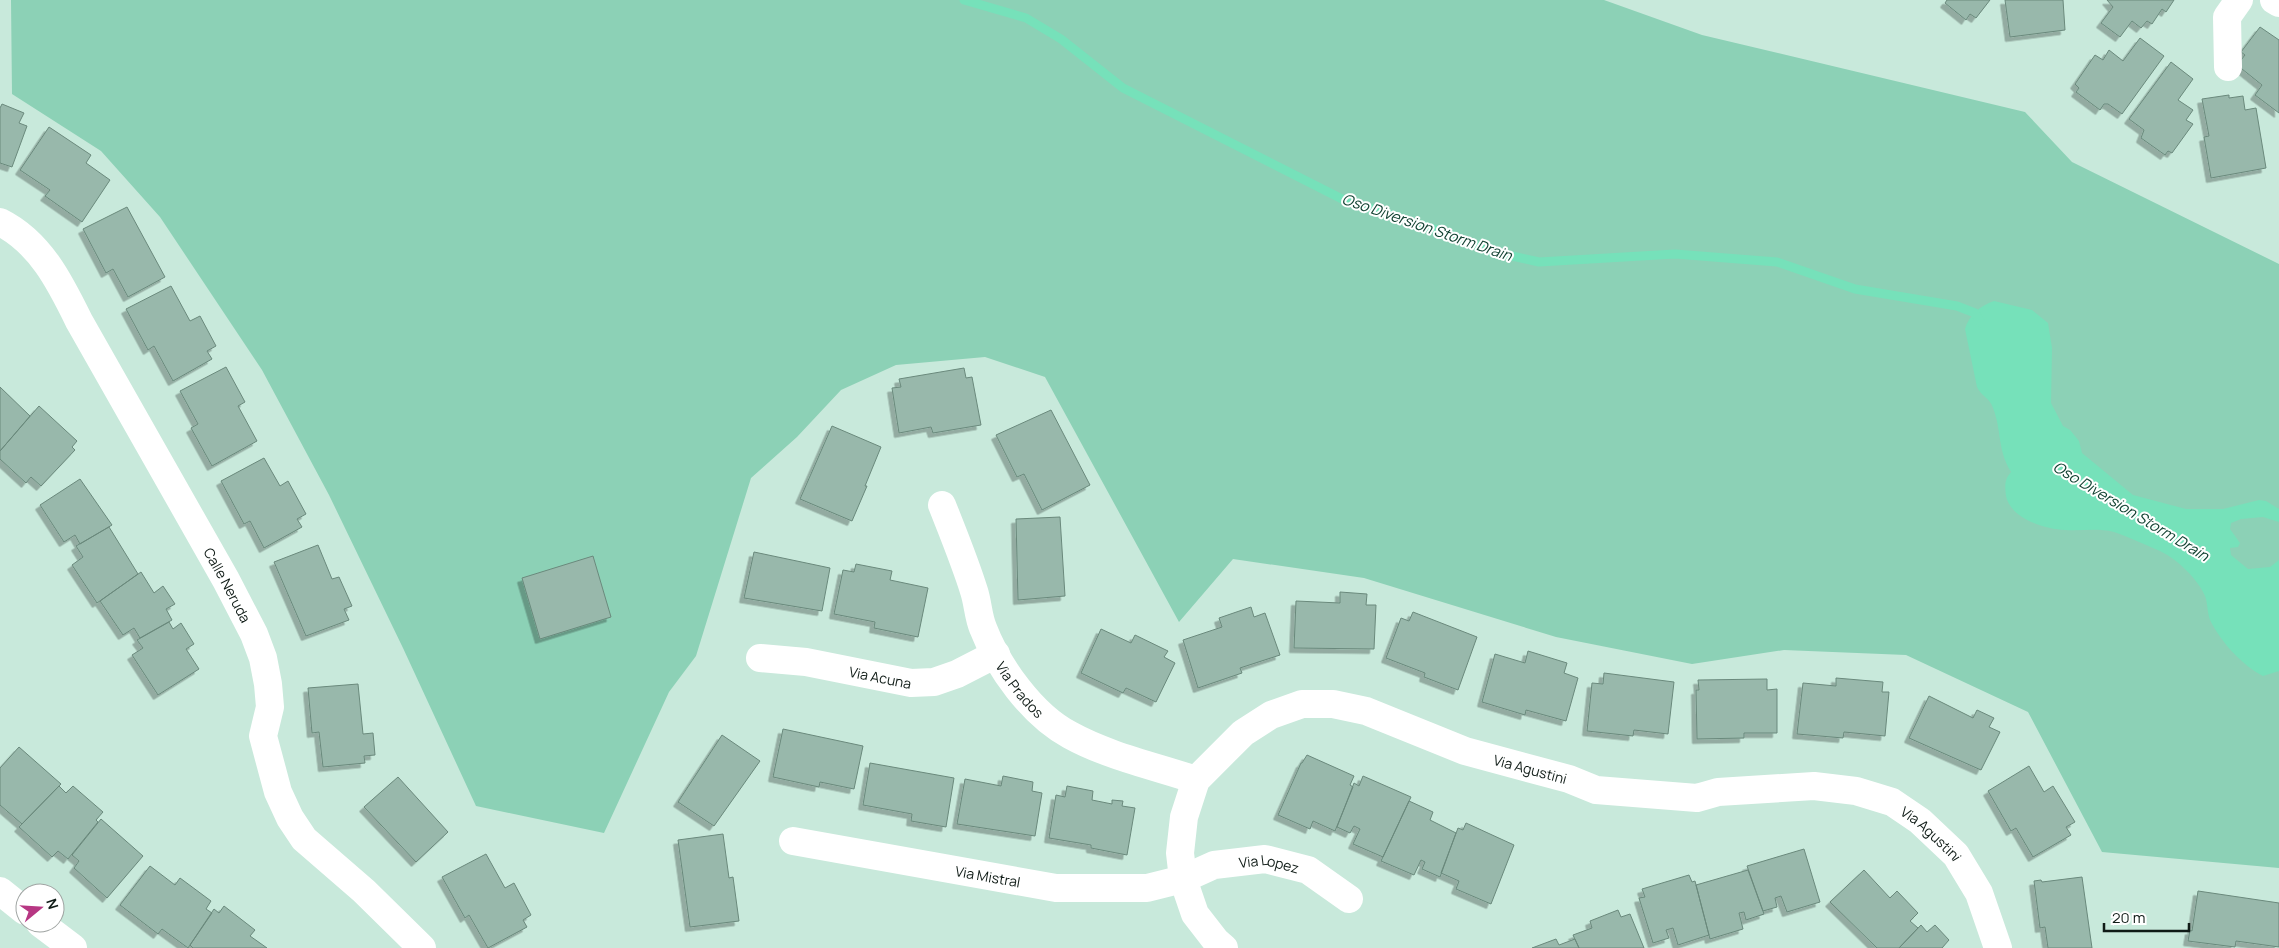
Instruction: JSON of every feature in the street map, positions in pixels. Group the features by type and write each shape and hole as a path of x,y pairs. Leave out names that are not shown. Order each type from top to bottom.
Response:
{"street":[{"path":"2228,67 2226,17 2239,0"},
{"path":"2274,0 2279,3"},
{"name":"Calle Neruda","path":"0,222 12,228 42,256 62,286 79,321 226,580 254,634 263,658 270,706 263,736 278,792 290,818 304,839 364,891 422,948"},
{"name":"Via Prados","path":"942,505 975,592 982,627 996,654 1029,704 1048,722 1100,749 1196,780"},
{"name":"Via Acuna","path":"760,658 806,662 911,683 934,682 957,674 996,654"},
{"name":"Via Agustini","path":"1224,948 1195,914 1183,878 1180,854 1184,817 1196,780 1243,733 1271,715 1302,704 1333,704 1366,711 1465,751 1569,779 1596,790 1697,798 1718,792 1814,786 1856,791 1892,802 1920,821 1956,855 1979,893 1998,948"},
{"name":"Via Mistral","path":"793,841 1056,888 1148,888 1183,878"},
{"name":"Via Lopez","path":"1183,878 1214,865 1265,859 1308,870 1349,898"},
{"path":"0,890 15,903"},
{"path":"53,933 73,948"}],"shaded area":[{"path":"11,0 1604,0 1702,35 2025,112 2072,162 2279,264 2279,868 2102,852 2028,712 1906,655 1784,650 1692,664 1556,637 1364,578 1233,559 1179,622 1045,377 985,357 896,365 841,390 797,437 751,478 696,656 669,692 604,833 476,806 403,648 329,495 262,370 160,217 101,151 12,94"}],"water":[{"path":"1994,301 2032,310 2048,323 2052,348 2051,403 2063,426 2070,430 2079,441 2082,453 2133,495 2186,509 2223,509 2259,500 2266,501 2279,509 2279,522 2263,517 2241,519 2231,523 2230,529 2240,543 2238,547 2230,548 2231,555 2248,569 2270,567 2279,560 2279,671 2263,676 2233,653 2211,622 2207,602 2202,590 2186,570 2167,555 2114,532 2048,528 2022,517 2009,504 2005,486 2011,472 2004,456 1993,408 1977,387 1965,329 1969,319 1976,312"}],"building":[{"path":"1947,0 1990,0 1976,18 1970,14 1966,20 1945,3"},
{"path":"2005,0 2063,0 2065,30 2010,37"},
{"path":"2107,0 2174,0 2166,12 2162,9 2152,24 2147,21 2141,28 2132,21 2120,37 2101,23 2113,7"},
{"path":"2260,27 2279,40 2279,113 2255,95 2262,85 2237,65 2245,55 2241,52"},
{"path":"2140,38 2164,56 2122,114 2108,104 2104,104 2100,110 2076,92 2079,88 2075,84 2095,55 2103,60 2109,50 2123,61"},
{"path":"2171,62 2193,79 2178,100 2193,110 2186,120 2193,124 2172,153 2168,151 2165,155 2141,138 2144,130 2129,119"},
{"path":"2229,95 2229,98 2243,96 2245,110 2256,108 2266,168 2211,178 2204,137 2209,136 2202,99"},
{"path":"2,104 24,113 19,123 27,126 12,167 0,163 0,108"},
{"path":"49,127 91,155 86,163 110,180 82,222 45,196 50,190 20,170"},
{"path":"127,207 165,277 128,297 113,269 106,273 83,229"},
{"path":"171,286 190,321 200,316 216,346 207,351 212,359 173,381 154,346 148,350 126,309"},
{"path":"226,367 245,402 238,406 257,441 212,466 191,428 198,424 180,391"},
{"path":"964,368 966,378 972,377 981,425 933,433 931,427 899,433 892,388 901,387 899,379"},
{"path":"0,387 30,416 0,451"},
{"path":"39,406 77,441 72,447 75,450 41,486 31,477 26,483 0,459 0,451"},
{"path":"1051,410 1090,485 1042,510 1024,474 1017,477 996,435"},
{"path":"832,426 881,447 852,521 800,499"},
{"path":"264,458 280,486 288,481 306,514 297,519 302,527 264,548 250,521 244,524 221,481"},
{"path":"80,479 112,525 80,544 75,535 64,542 40,505"},
{"path":"1060,517 1065,596 1018,600 1016,519"},
{"path":"109,527 138,574 97,603 72,565 83,557 76,546"},
{"path":"318,545 332,579 339,577 352,606 344,609 349,620 306,636 274,562"},
{"path":"754,552 830,568 822,611 744,598"},
{"path":"593,556 611,617 540,639 522,578"},
{"path":"856,564 892,571 890,580 928,588 918,637 874,628 875,622 834,614 843,570 854,572"},
{"path":"141,572 154,593 163,586 175,604 166,609 172,620 140,638 134,628 123,635 100,601"},
{"path":"1340,592 1367,594 1366,605 1376,605 1374,649 1294,648 1296,601 1340,603"},
{"path":"1251,607 1254,617 1265,613 1280,655 1240,668 1242,673 1198,688 1183,640 1222,627 1219,618"},
{"path":"1413,612 1477,637 1458,690 1424,677 1425,673 1386,658 1401,618 1409,621"},
{"path":"169,622 173,629 181,623 194,644 186,649 199,669 158,695 132,655 143,648 137,640"},
{"path":"1101,629 1131,643 1135,635 1168,651 1164,657 1175,663 1156,702 1126,688 1123,693 1081,673"},
{"path":"1528,651 1567,663 1564,673 1578,678 1566,721 1526,710 1525,715 1482,702 1495,654 1525,663"},
{"path":"1604,673 1674,682 1668,734 1634,730 1633,736 1587,731 1592,683 1603,684"},
{"path":"1836,678 1883,682 1882,692 1889,692 1885,736 1844,732 1843,738 1797,734 1803,683 1836,686"},
{"path":"1767,679 1767,690 1777,689 1777,733 1744,733 1744,738 1697,739 1696,690 1699,690 1698,680"},
{"path":"358,684 363,734 373,733 375,755 364,756 365,763 323,767 319,732 312,733 308,688"},
{"path":"1929,696 1973,718 1977,710 1994,718 1989,727 2000,732 1981,770 1909,738"},
{"path":"783,729 863,746 854,789 820,782 819,787 773,777"},
{"path":"722,735 760,761 714,826 678,802"},
{"path":"19,747 61,784 22,824 0,805 0,768"},
{"path":"1307,755 1354,776 1350,785 1353,787 1335,831 1313,821 1310,829 1278,815 1301,763"},
{"path":"870,763 954,778 946,827 911,821 912,814 863,805"},
{"path":"2029,766 2044,792 2053,786 2075,822 2066,827 2071,835 2033,857 2016,828 2011,831 1988,791"},
{"path":"1003,776 1033,782 1032,791 1042,793 1035,836 957,824 965,779 1001,786"},
{"path":"1363,776 1411,797 1383,857 1353,844 1360,829 1354,826 1350,833 1337,827 1354,783 1359,786"},
{"path":"398,777 448,832 416,862 364,807"},
{"path":"59,786 66,793 73,786 103,812 96,820 98,822 68,859 58,851 52,857 19,827"},
{"path":"1067,786 1093,791 1092,800 1112,804 1112,800 1123,801 1122,806 1135,808 1127,855 1091,848 1091,845 1049,838 1056,795 1065,797"},
{"path":"1409,801 1433,812 1430,820 1456,833 1440,877 1422,869 1425,862 1421,860 1414,875 1381,861"},
{"path":"101,819 143,856 107,898 74,868 79,861 72,855"},
{"path":"1466,823 1514,845 1491,904 1456,889 1459,881 1441,873 1458,828 1463,830"},
{"path":"723,834 729,878 733,877 739,921 690,927 678,840"},
{"path":"1804,849 1820,902 1787,912 1781,896 1775,898 1777,907 1763,911 1747,866"},
{"path":"486,854 505,888 514,883 531,915 523,920 527,927 488,948 469,915 465,918 442,877"},
{"path":"150,866 175,885 180,878 211,901 206,909 212,913 188,948 162,929 158,934 120,905"},
{"path":"1748,870 1764,914 1746,920 1744,912 1739,913 1743,929 1710,939 1696,885"},
{"path":"1864,870 1890,898 1897,891 1918,913 1910,921 1918,928 1899,948 1877,948 1830,902"},
{"path":"1689,875 1692,882 1695,881 1709,935 1678,945 1673,928 1666,930 1669,938 1653,943 1639,898 1645,897 1642,889"},
{"path":"2082,877 2092,948 2048,948 2045,927 2040,928 2034,881 2041,880 2042,882"},
{"path":"2198,891 2279,903 2279,947 2236,941 2235,947 2188,941 2190,930 2192,931"},
{"path":"224,906 255,930 250,936 267,948 193,948 190,945 214,909 219,913"},
{"path":"1618,910 1621,917 1630,914 1644,948 1579,948 1573,935 1592,928 1590,921"},
{"path":"1921,925 1927,932 1935,925 1949,940 1942,948 1899,948"},
{"path":"1556,939 1559,945 1575,939 1579,948 1532,948"}],"waterway":[{"name":"Oso Diversion Storm Drain","path":"964,0 1026,18 1061,39 1123,88 1342,199 1443,232 1490,251 1539,262 1675,254 1777,262 1855,289 1957,306 1975,313 1981,323"}]}
